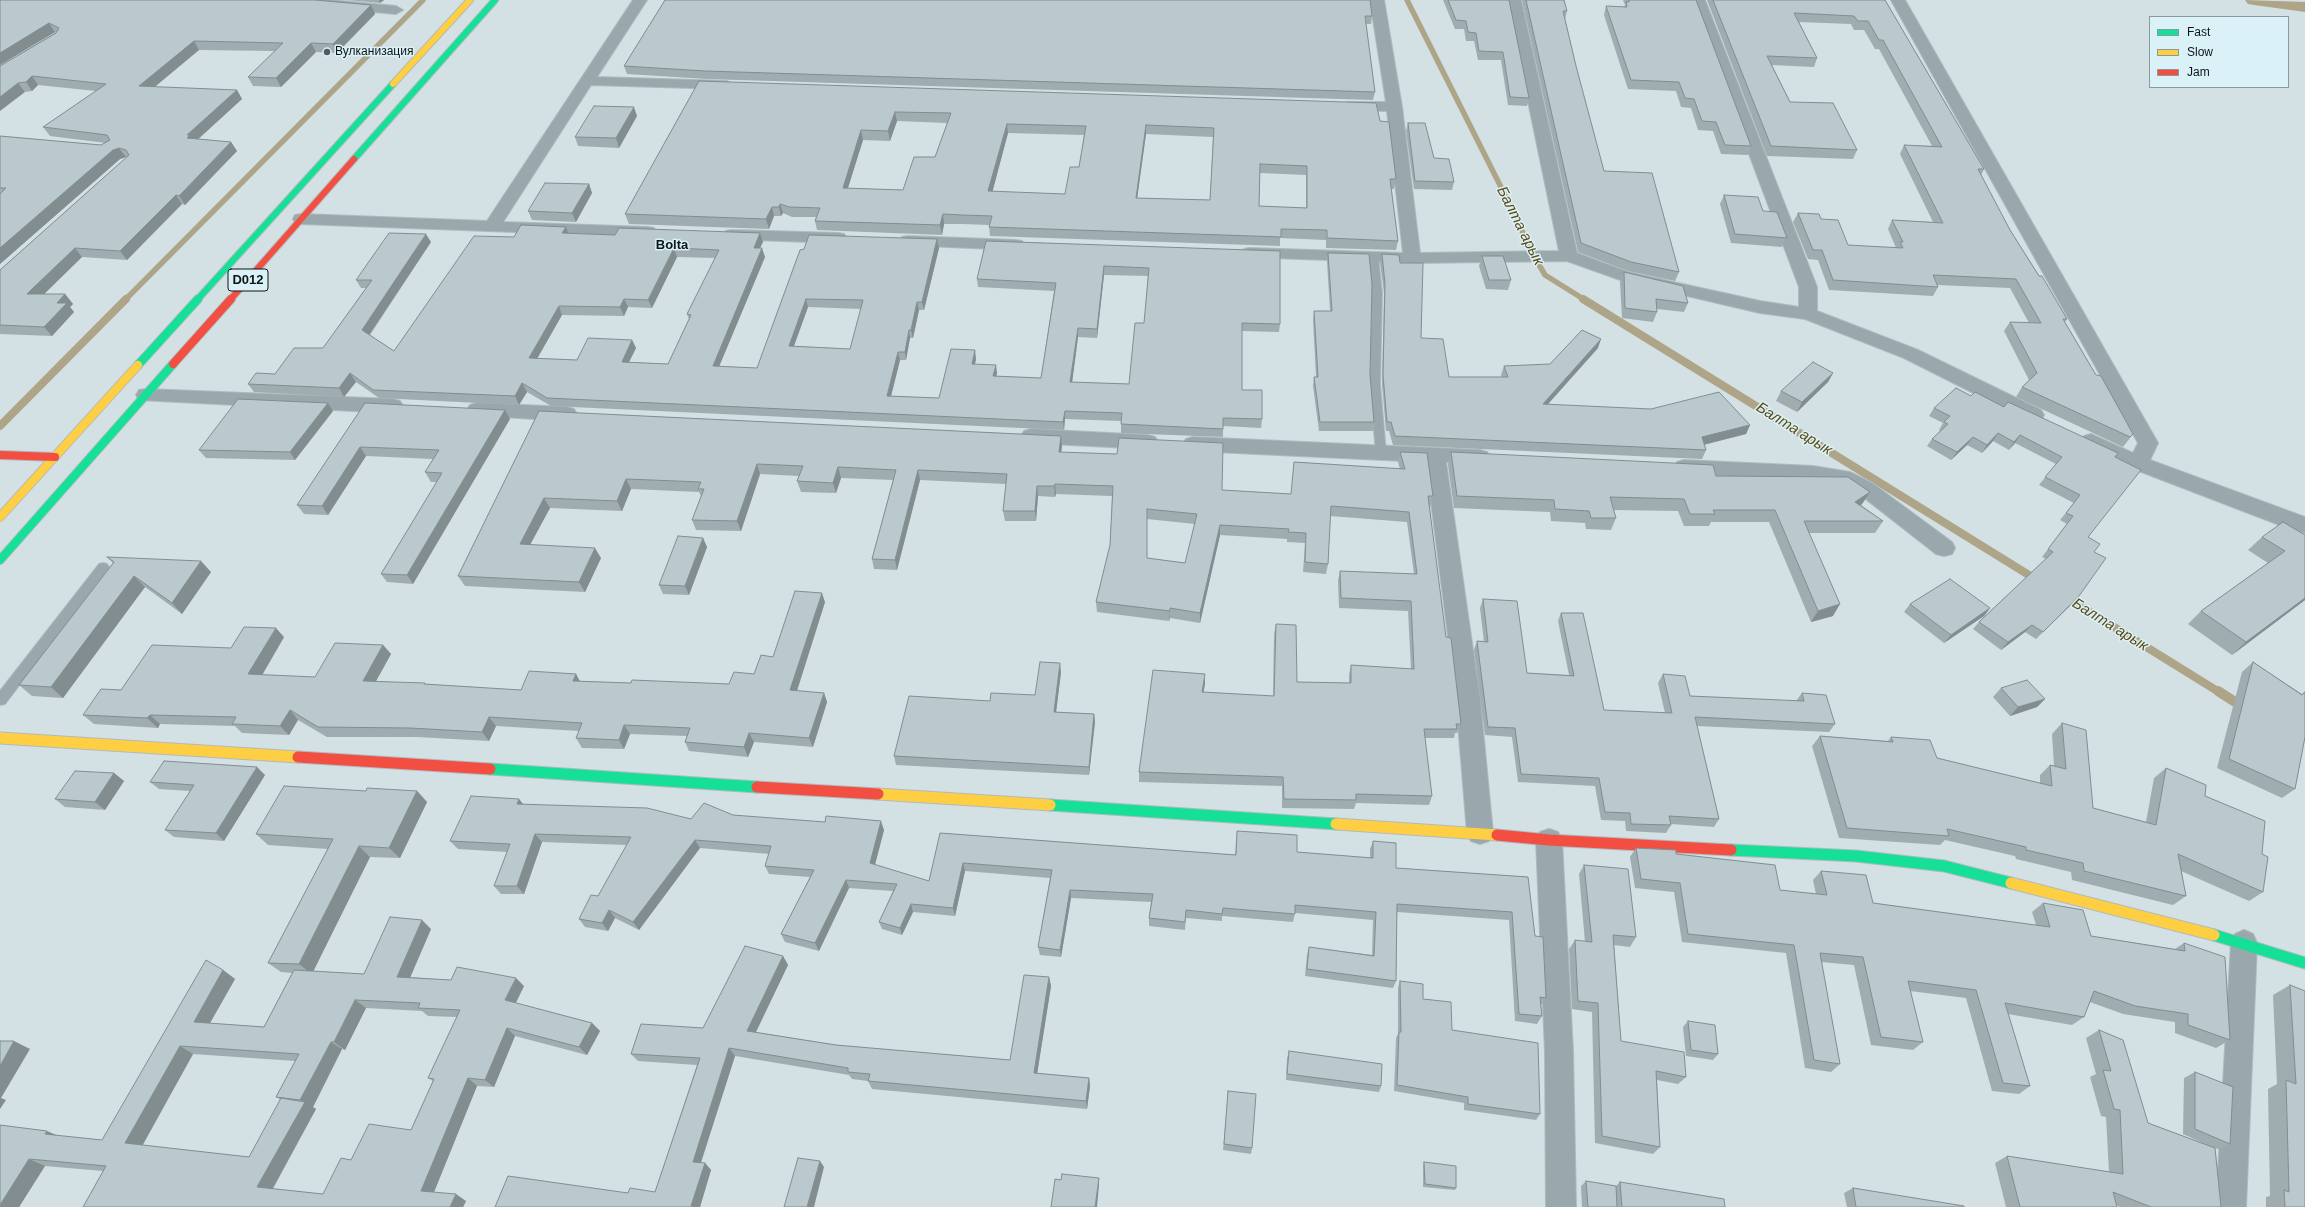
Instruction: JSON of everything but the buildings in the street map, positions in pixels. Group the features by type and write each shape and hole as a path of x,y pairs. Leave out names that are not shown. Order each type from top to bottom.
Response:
{"main road":[{"name":"D012","path":"0,517 470,0"},
{"name":"D012","path":"0,560 495,0"},
{"path":"0,455 55,457"},
{"path":"0,738 1480,832 1549,840 1856,856 1944,866 2244,943 2305,963"}],"street":[{"path":"286,0 396,10"},
{"path":"492,226 640,0"},
{"path":"1377,0 1394,107 1412,258"},
{"path":"1514,0 1569,256"},
{"path":"1698,0 1808,287 1808,314"},
{"path":"1898,0 2148,443 2138,463"},
{"path":"588,80 740,86"},
{"path":"1330,105 1394,107"},
{"path":"301,219 667,232"},
{"path":"714,234 857,239"},
{"path":"889,240 1032,245"},
{"path":"1230,252 1412,258 1522,258 1569,256 1623,276 1760,307 1808,314 1911,354 2047,422"},
{"path":"146,395 409,407"},
{"path":"457,409 584,415"},
{"path":"2076,434 2138,463 2289,521 2305,525"},
{"path":"1015,435 1498,458"},
{"path":"1435,455 1468,699 1480,832"},
{"path":"1663,466 1813,473 1843,477 1865,488 1944,548"},
{"path":"1549,840 1559,1052 1561,1207"},
{"path":"2231,1207 2244,943"}],"lane":[{"path":"1373,257 1376,293 1375,384 1381,453"},
{"path":"0,700 103,567"}],"waterway":[{"path":"125,300 423,0"},
{"name":"Балта арык","path":"1407,0 1519,223 1528,246 1545,275 1585,300"},
{"name":"Балта арык","path":"2254,0 2305,7"},
{"path":"0,426 126,299"},
{"name":"Балта арык","path":"1583,299 2037,580"},
{"name":"Балта арык","path":"2064,596 2219,692"},
{"name":"Балта арык","path":"2218,691 2243,707"}],"traffic: fast":[{"path":"354,159 495,0"},
{"path":"138,365 393,84"},
{"path":"0,560 173,364"},
{"path":"490,769 757,787"},
{"path":"1050,805 1336,824"},
{"path":"1731,850 1856,856 1944,866 2011,883"},
{"path":"2214,935 2305,963"}],"traffic: slow":[{"path":"393,84 470,0"},
{"path":"0,517 138,365"},
{"path":"0,738 298,757"},
{"path":"878,794 1050,805"},
{"path":"1336,824 1497,835"},
{"path":"2011,883 2214,935"}],"traffic: jam":[{"path":"173,364 354,159"},
{"path":"0,455 55,457"},
{"path":"298,757 490,769"},
{"path":"757,787 878,794"},
{"path":"1497,835 1549,840 1731,850"}],"place":[{"name":"Вулканизация","path":"327,52"}],"district":[{"name":"Bolta","path":"672,245"}]}
